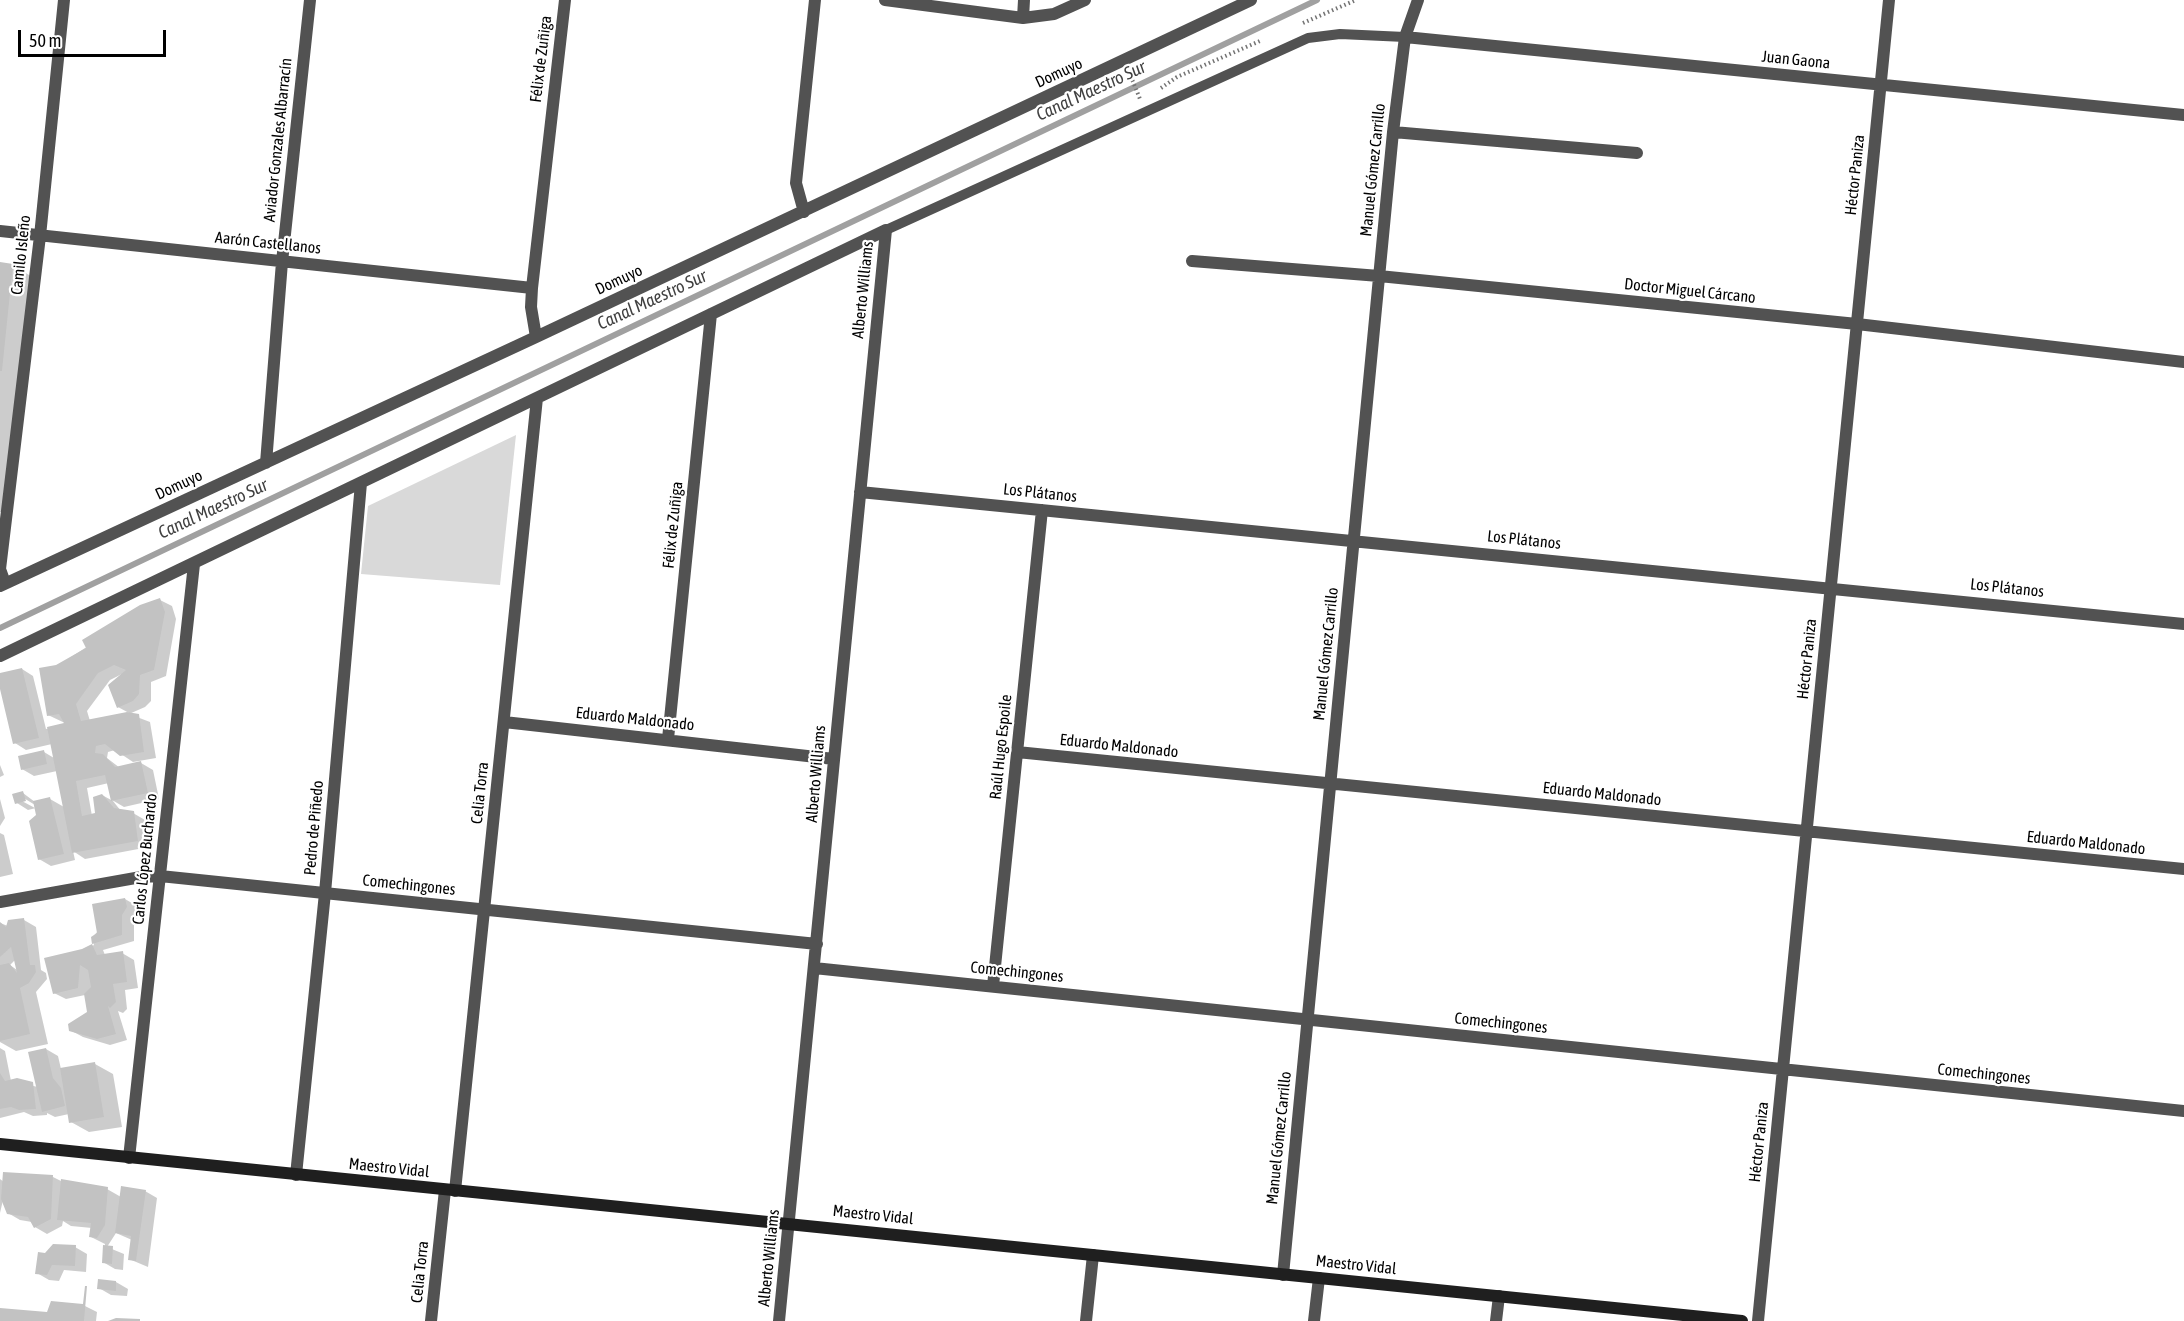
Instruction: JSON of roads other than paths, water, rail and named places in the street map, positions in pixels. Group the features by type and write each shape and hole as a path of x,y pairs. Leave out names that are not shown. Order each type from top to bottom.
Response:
{"main road":[{"name":"Maestro Vidal","path":"0,1144 1498,1296 1669,1317 1742,1321"}],"street":[{"name":"Camilo Isleño","path":"2,584 0,569 40,236 64,0"},
{"name":"Aviador Gonzales Albarracín","path":"266,463 282,262 310,0"},
{"name":"Félix de Zuñiga","path":"536,337 531,307 532,288 565,0"},
{"path":"804,212 796,183 815,0"},
{"path":"885,0 1023,18 1054,14 1085,0"},
{"path":"1023,18 1024,0"},
{"name":"Domuyo","path":"2,584 804,212 1251,0"},
{"name":"Manuel Gómez Carrillo","path":"1282,1275 1393,132 1405,37 1418,0"},
{"name":"Héctor Paniza","path":"1758,1321 1889,0"},
{"name":"Juan Gaona","path":"1405,37 2184,115"},
{"path":"1393,132 1637,153"},
{"path":"0,656 886,230"},
{"name":"Alberto Williams","path":"779,1321 886,230"},
{"name":"Aarón Castellanos","path":"0,231 532,288"},
{"name":"Doctor Miguel Cárcano","path":"1192,261 1379,276 1857,324 2184,362"},
{"name":"Félix de Zuñiga","path":"668,739 711,314"},
{"name":"Celia Torra","path":"431,1321 450,1191 484,909 537,398"},
{"name":"Pedro de Piñedo","path":"296,1175 325,893 361,483"},
{"name":"Los Plátanos","path":"860,492 2184,624"},
{"name":"Raúl Hugo Espoile","path":"993,986 1042,510"},
{"name":"Carlos López Buchardo","path":"129,1158 194,564"},
{"name":"Eduardo Maldonado","path":"504,722 834,759"},
{"name":"Eduardo Maldonado","path":"1017,752 2184,869"},
{"name":"Comechingones","path":"0,902 141,877 159,876 817,944"},
{"name":"Comechingones","path":"814,968 2184,1111"},
{"path":"1086,1321 1093,1255"},
{"path":"1314,1321 1319,1278"},
{"path":"1496,1321 1498,1296"}],"lane":[{"path":"886,230 1308,38 1340,34 1405,37"}],"waterway":[{"name":"Canal Maestro Sur","path":"0,628 1317,0"}]}
